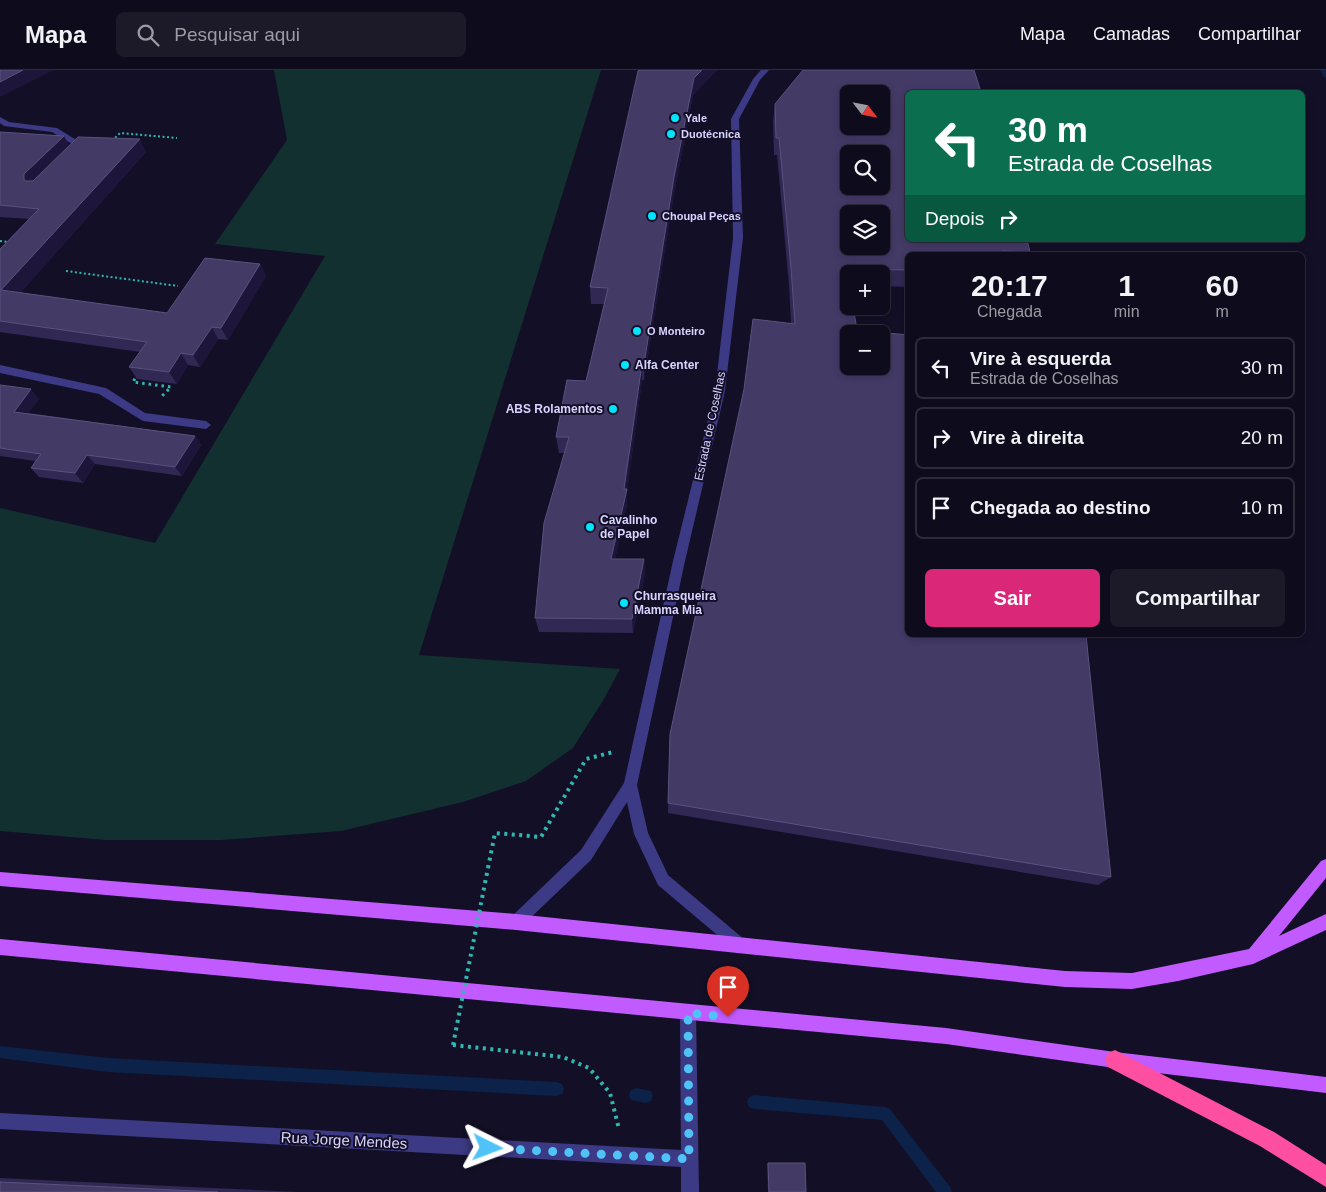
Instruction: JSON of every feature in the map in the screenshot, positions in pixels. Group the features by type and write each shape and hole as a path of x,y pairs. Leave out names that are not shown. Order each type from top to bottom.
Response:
{"highway":[{"path":"1115,1060 1266,1139 1326,1177"}],"main road":[{"path":"1253,956 1326,866"},
{"path":"0,879 516,922 1065,979 1132,982 1253,956 1326,922"},
{"path":"0,947 946,1036 1115,1060 1326,1084"}],"street":[{"name":"Estrada de Coselhas","path":"516,922 586,855 630,785 679,561 720,391 738,238 735,119 757,79 765,70"},
{"path":"0,119 7,124 54,130 82,146 70,158"},
{"path":"0,369 102,391 143,416 206,425"},
{"name":"Estrada de Coselhas","path":"630,785 642,834 663,880 740,945"},
{"path":"688,1013 690,1192"},
{"name":"Rua Jorge Mendes","path":"0,1121 689,1159"}],"path":[{"path":"82,146 105,148 120,132 178,138"},
{"path":"0,241 17,243"},
{"path":"66,271 178,286"},
{"path":"143,366 133,382 171,387 143,416"},
{"path":"586,758 541,837 495,833 453,1045 563,1057 589,1068 610,1093 624,1155"}],"green space":[{"path":"274,70 601,70 419,655 620,669 604,699 573,748 526,781 463,802 341,831 221,840 106,840 0,831 0,508 155,543 325,256 215,244 287,140"}],"building":[{"path":"0,70 23,70 0,82"},
{"path":"639,70 702,70 694,78 674,177 644,364 642,364 624,489 627,489 611,559 644,559 632,619 535,618 544,523 569,437 556,437 567,380 586,381 608,288 590,287"},
{"path":"803,70 974,70 980,90 905,90 905,242 1028,242 1030,252 905,252 905,270 890,270 890,265 840,265 840,315 854,315 856,325 840,325 840,375 890,375 890,333 905,335 905,637 1086,637 1111,877 668,803 670,734 744,389 753,319 795,324 779,138 776,138 775,104"},
{"path":"0,132 64,136 24,174 24,180 26,181 33,181 78,137 140,139 1,290 167,313 205,258 260,264 221,328 212,327 193,355 181,353 169,372 129,367 147,342 0,321 0,249 39,209 0,205"},
{"path":"0,385 31,389 14,412 195,436 175,467 87,455 75,473 31,468 41,454 0,448"},
{"path":"768,1163 805,1163 806,1192 769,1192"},
{"path":"0,1182 218,1192 0,1192"}],"waterway":[{"path":"1323,70 1326,76"},
{"path":"0,1052 108,1065 557,1089"},
{"path":"636,1095 646,1096"},
{"path":"754,1102 885,1114 945,1192"}],"place":[{"name":"Yale","path":"675,118"},
{"name":"Duotécnica","path":"671,134"},
{"name":"Choupal Peças","path":"652,216"},
{"name":"O Monteiro","path":"637,331"},
{"name":"Alfa Center","path":"625,365"},
{"name":"ABS Rolamentos","path":"613,409"},
{"name":"Cavalinho de Papel","path":"590,527"},
{"name":"Churrasqueira Mamma Mia","path":"624,603"}],"route":[{"path":"488,1148 689,1159 688,1013 728,1017"}]}
